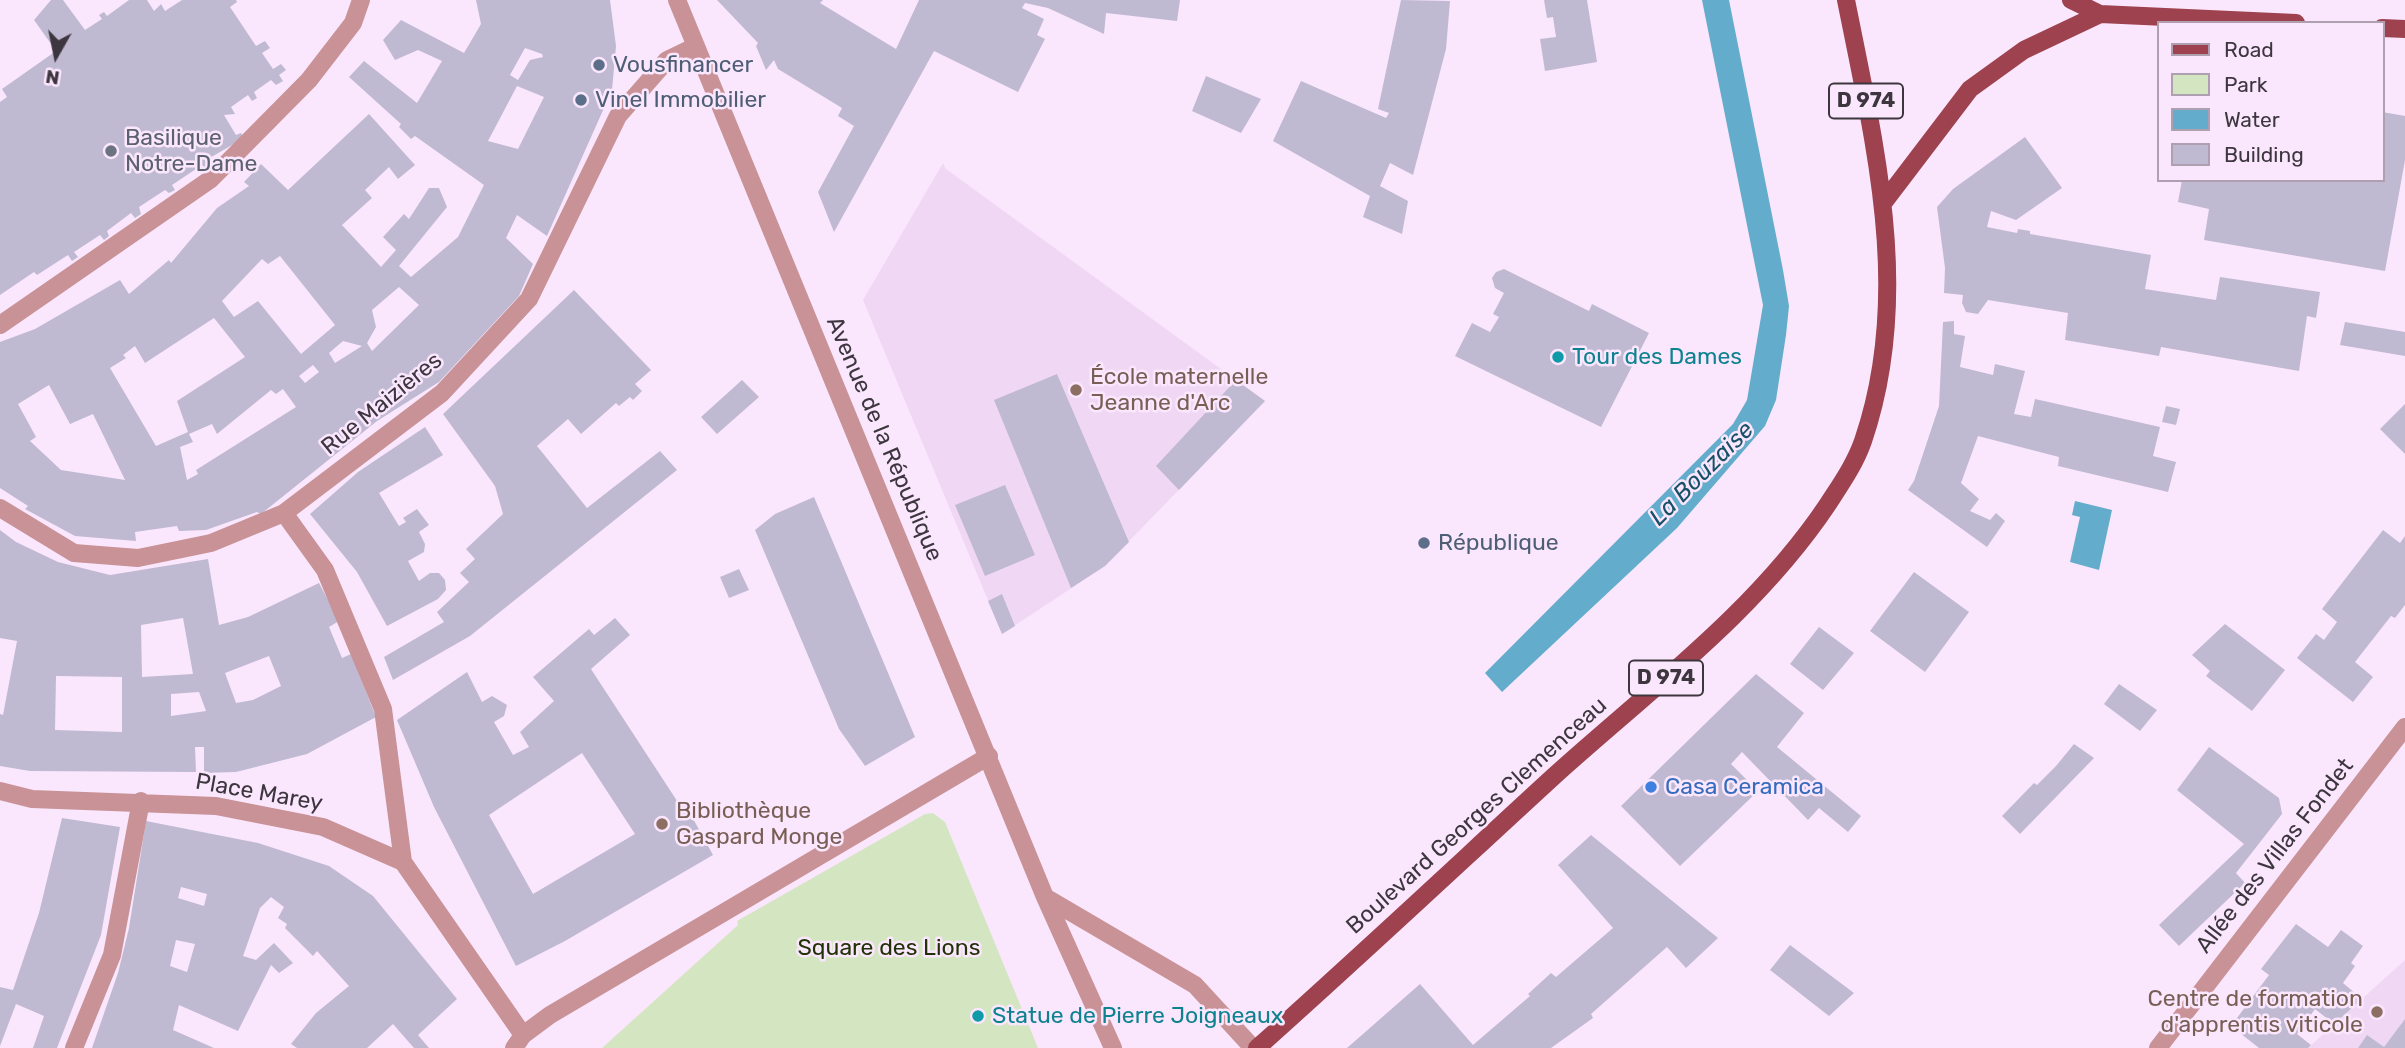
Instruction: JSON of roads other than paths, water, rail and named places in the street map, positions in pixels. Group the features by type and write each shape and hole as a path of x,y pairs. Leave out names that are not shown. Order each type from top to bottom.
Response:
{"main road":[{"name":"Boulevard Georges Clemenceau","path":"1255,1048 1663,681 1770,579 1807,534 1847,474 1862,443 1873,405 1884,350 1887,299 1885,202 1846,0"},
{"path":"2071,0 2100,14 2252,21"},
{"path":"1885,202 1970,89 2024,50 2100,14"},
{"path":"2384,28 2405,29"}],"street":[{"path":"0,325 211,179 309,80 353,23 361,0"},
{"name":"Avenue de la République","path":"677,0 1045,897 1113,1048"},
{"name":"Rue Maizières","path":"0,508 74,553 138,558 211,543 284,513 442,393 529,299 618,116 667,60 696,46"},
{"path":"284,513 325,570 383,709 403,862 519,1042 550,1015 989,756"},
{"name":"Allée des Villas Fondet","path":"2158,1048 2405,727"},
{"name":"Place Marey","path":"0,791 32,799 141,801 216,806 323,827 403,862"},
{"path":"74,1048 112,955 141,801"},
{"path":"1045,897 1195,985 1255,1048"}],"water":[{"name":"La Bouzaise","path":"1702,0 1729,0 1783,270 1789,306 1776,400 1765,426 1677,528 1502,692 1485,673 1733,424 1747,400 1763,305"},
{"path":"2075,501 2112,510 2099,570 2070,562 2080,517 2072,515"}],"place":[{"name":"Vousfinancer","path":"599,65"},
{"name":"Vinel Immobilier","path":"581,100"},
{"name":"Basilique Notre-Dame","path":"111,151"},
{"name":"Tour des Dames","path":"1558,357"},
{"name":"École maternelle Jeanne d'Arc","path":"1076,390"},
{"name":"République","path":"1424,543"},
{"name":"Casa Ceramica","path":"1651,787"},
{"name":"Bibliothèque Gaspard Monge","path":"662,824"},
{"name":"Centre de formation d'apprentis viticole","path":"2377,1012"},
{"name":"Statue de Pierre Joigneaux","path":"978,1016"}],"park label":[{"name":"Square des Lions","path":"889,948"}]}
